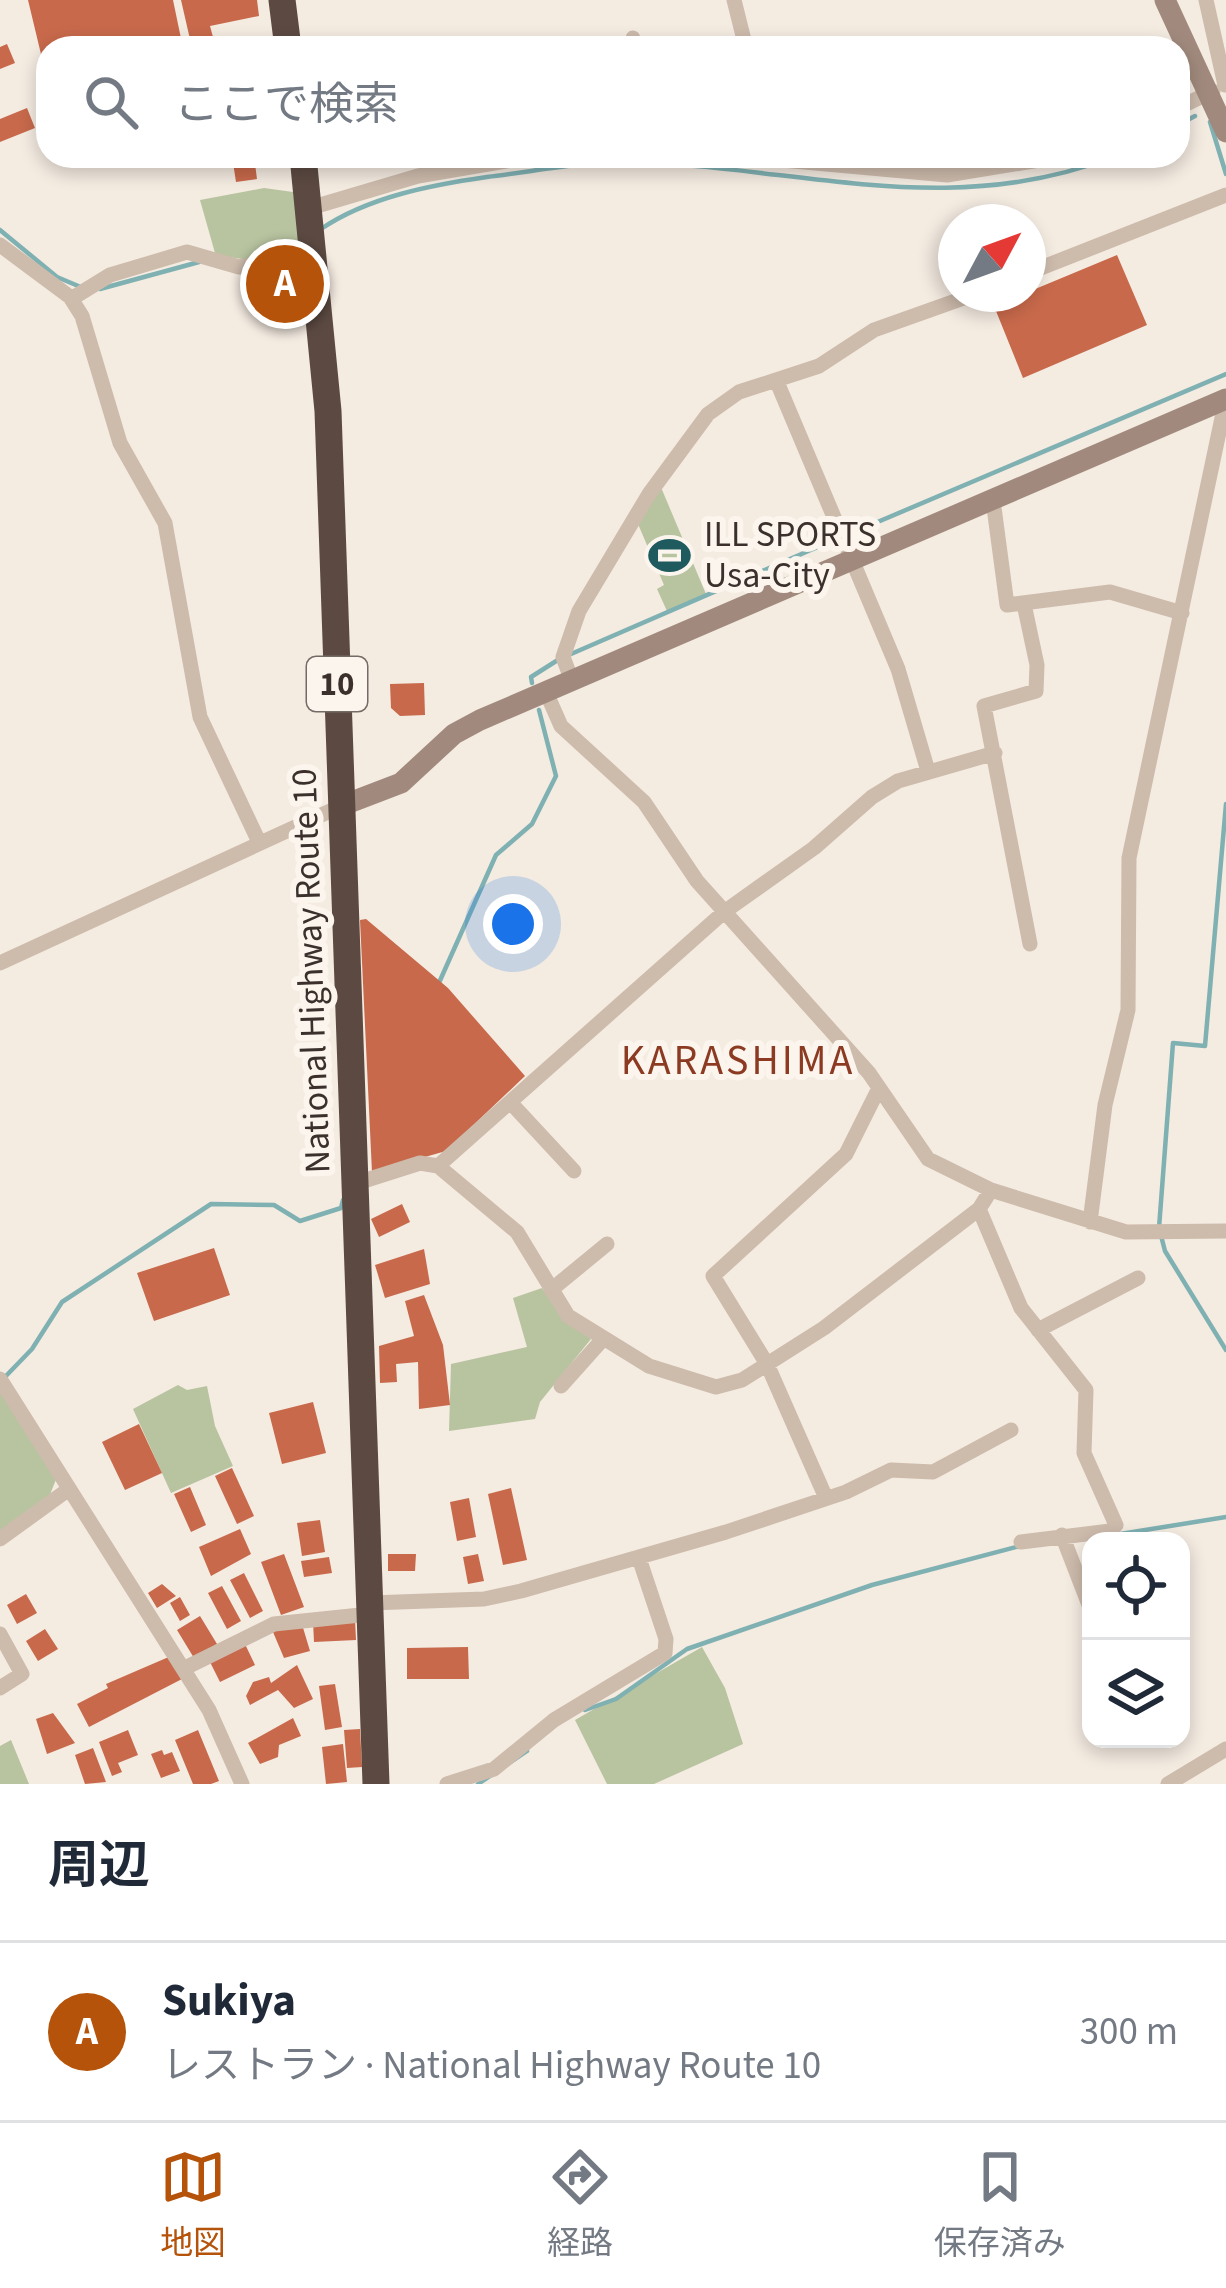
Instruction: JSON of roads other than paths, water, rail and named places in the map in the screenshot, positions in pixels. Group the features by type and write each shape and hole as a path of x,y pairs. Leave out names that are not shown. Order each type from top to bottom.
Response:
{"highway":[{"path":"282,0 286,36"},
{"name":"National Highway Route 10","path":"304,168 328,411 370,1608 383,1783"}],"street":[{"path":"734,0 743,36"},
{"path":"1165,0 1187,36"},
{"path":"1205,0 1226,132"},
{"path":"1190,41 1219,88"},
{"path":"1190,102 1219,88"},
{"path":"71,298 98,281 193,251 239,267 418,176 465,168"},
{"path":"874,168 947,175 990,168"},
{"path":"1046,266 1226,195"},
{"path":"0,245 71,298 82,316 120,443 161,511 200,717 259,842"},
{"path":"572,681 563,657 569,634 658,479 723,400 819,366 874,330 938,307"},
{"path":"777,382 898,669 928,771"},
{"path":"0,963 259,842 391,789 466,727 1226,399"},
{"path":"1090,1222 1105,1105 1128,1010 1129,858 1226,399"},
{"path":"993,500 1005,601 1011,607 1110,592 1182,613"},
{"path":"1024,604 1037,687 1030,694 985,703 1030,944"},
{"path":"546,692 561,726 644,802 724,912 879,1088 928,1159 991,1190 1090,1222 1155,1235 1226,1231"},
{"path":"438,1166 724,912 814,848 879,792 928,771 995,753"},
{"path":"826,1498 767,1364 713,1276 846,1154 879,1088"},
{"path":"510,1102 574,1172"},
{"path":"354,1183 420,1162 438,1166 517,1232 568,1316 650,1366 710,1387 733,1384 845,1313 926,1245 979,1209 991,1190"},
{"path":"979,1209 1013,1296 1088,1395 1084,1453 1116,1525 1110,1531 1021,1542"},
{"path":"551,1291 608,1244"},
{"path":"1038,1330 1138,1278"},
{"path":"561,1386 603,1339"},
{"path":"0,1379 216,1722 242,1784"},
{"path":"183,1669 274,1624 370,1608 496,1597 639,1558 826,1498 897,1468 933,1472 1011,1430"},
{"path":"0,1538 69,1489"},
{"path":"1062,1535 1082,1587"},
{"path":"447,1784 494,1769 554,1720 665,1653 666,1639 639,1558"},
{"path":"0,1634 22,1674 0,1688"},
{"path":"1168,1784 1226,1749"}],"waterway":[{"path":"1190,119 1195,116"},
{"path":"1210,122 1226,174"},
{"path":"321,229 359,208 422,189 558,168"},
{"path":"715,168 931,188 992,185 1076,168"},
{"path":"0,230 57,277 83,288"},
{"path":"100,289 199,262"},
{"path":"847,535 1226,374"},
{"path":"571,654 836,539"},
{"path":"532,683 531,677 561,658"},
{"path":"438,985 496,855 532,824 556,776 539,710"},
{"path":"1226,804 1205,1046 1173,1043 1159,1228 1165,1251 1226,1350"},
{"path":"4,1378 32,1349 62,1302 211,1204 274,1205 300,1221 341,1208 343,1200"},
{"path":"1133,1532 1226,1517"},
{"path":"585,1710 616,1699 687,1649 872,1585 1020,1546"},
{"path":"478,1784 527,1751"}],"place":[{"name":"Sukiya","path":"285,284"},
{"name":"ILL SPORTS Usa-City","path":"670,555"}],"district":[{"name":"KARASHIMA","path":"738,1061"}]}
